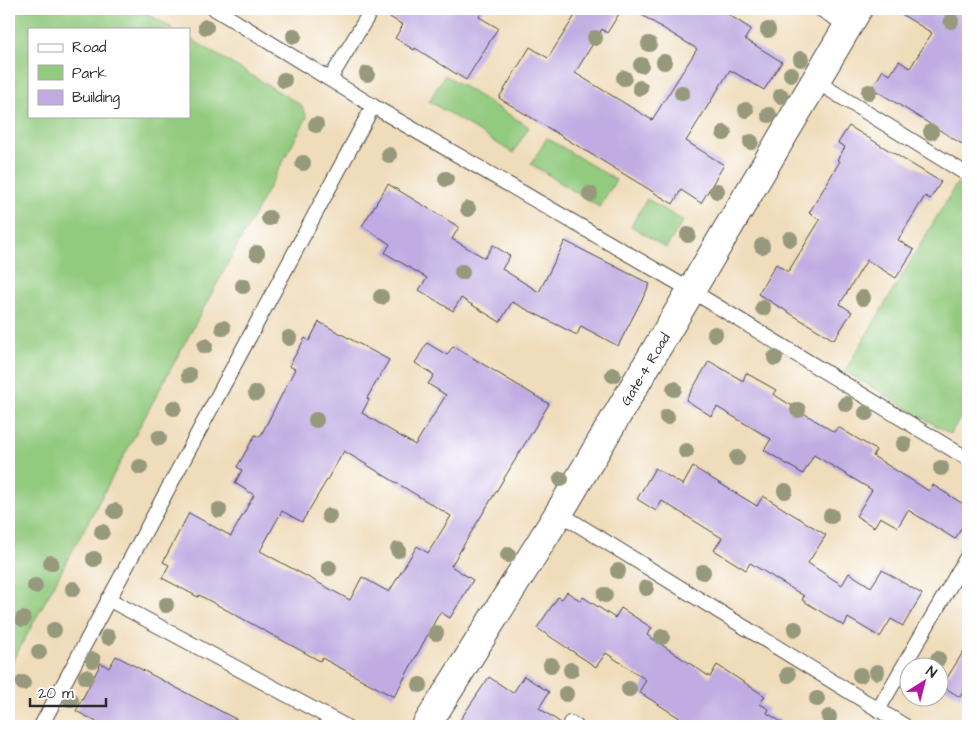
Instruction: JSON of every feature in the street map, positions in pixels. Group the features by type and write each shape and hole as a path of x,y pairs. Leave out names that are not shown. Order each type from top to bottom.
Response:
{"street":[{"name":"Gate-4 Road","path":"426,726 559,513 817,82 853,17"}],"lane":[{"path":"214,9 372,106 692,291 968,459"},
{"path":"330,79 372,9"},
{"path":"820,9 853,17"},
{"path":"817,82 968,175"},
{"path":"41,726 372,106"},
{"path":"559,513 905,726"},
{"path":"878,710 968,555"},
{"path":"108,599 345,726"}],"green space":[{"path":"9,9 140,9 171,28 28,28 28,118 190,118 190,39 301,105 307,117 9,668"},
{"path":"445,75 529,127 513,153 429,101"},
{"path":"547,138 616,180 599,207 531,164"},
{"path":"957,183 968,190 968,406 950,434 845,371"},
{"path":"647,199 683,221 666,248 631,226"}],"building":[{"path":"381,9 484,9 479,17 498,28 466,80 415,48 414,50 395,38 403,25 380,11"},
{"path":"569,9 622,9 607,33 602,29 575,73 652,120 697,49 632,9 720,9 751,29 745,39 782,62 764,90 730,70 686,141 724,165 701,203 681,190 673,204 499,98 530,47 548,58 576,14"},
{"path":"893,9 968,9 968,146 872,88 883,70 890,75 899,61 910,68 932,33"},
{"path":"849,126 941,182 930,199 925,196 898,240 914,250 896,278 867,260 840,304 852,312 834,340 758,294 776,264 788,272 820,220 809,213 840,161 837,160 845,147 838,143"},
{"path":"388,184 459,227 452,239 485,258 493,245 510,256 502,269 539,292 565,241 650,284 618,346 581,326 577,335 512,302 500,322 461,298 453,311 419,290 427,278 385,253 390,244 362,226"},
{"path":"319,322 389,360 367,398 369,400 362,413 415,445 446,395 428,384 434,375 415,363 427,343 447,355 453,346 549,404 451,566 473,580 450,618 440,612 394,697 322,658 320,661 199,595 198,597 162,578 169,565 163,562 189,513 231,536 254,495 235,483 242,470 237,467 255,435 260,437 295,369 289,366 305,338 309,341","holes":["344,451 451,516 428,553 417,546 389,592 362,577 350,600 260,551 282,511 302,522"]},
{"path":"709,361 743,381 746,373 776,390 773,394 834,432 838,427 876,450 873,456 929,491 933,485 968,507 968,517 955,539 908,510 898,527 880,517 874,527 856,516 872,490 814,455 803,474 764,450 771,439 717,407 711,416 686,400"},
{"path":"693,467 757,506 763,496 826,535 808,563 842,585 849,573 871,587 882,570 922,594 903,626 891,619 880,637 848,618 844,626 802,600 804,596 750,563 746,570 714,550 722,538 662,501 656,511 637,499 655,468 683,485"},
{"path":"567,592 581,601 583,597 615,618 621,608 652,628 647,635 710,677 717,665 765,696 760,704 769,709 767,713 788,726 692,726 639,692 646,680 606,653 596,667 537,628 558,597 562,599"},
{"path":"968,644 968,682 960,697 950,691 950,673"},
{"path":"116,656 249,726 104,726 76,711 101,663 109,668"},
{"path":"524,676 549,692 539,708 561,723 562,726 456,726 489,677 513,693"}]}
